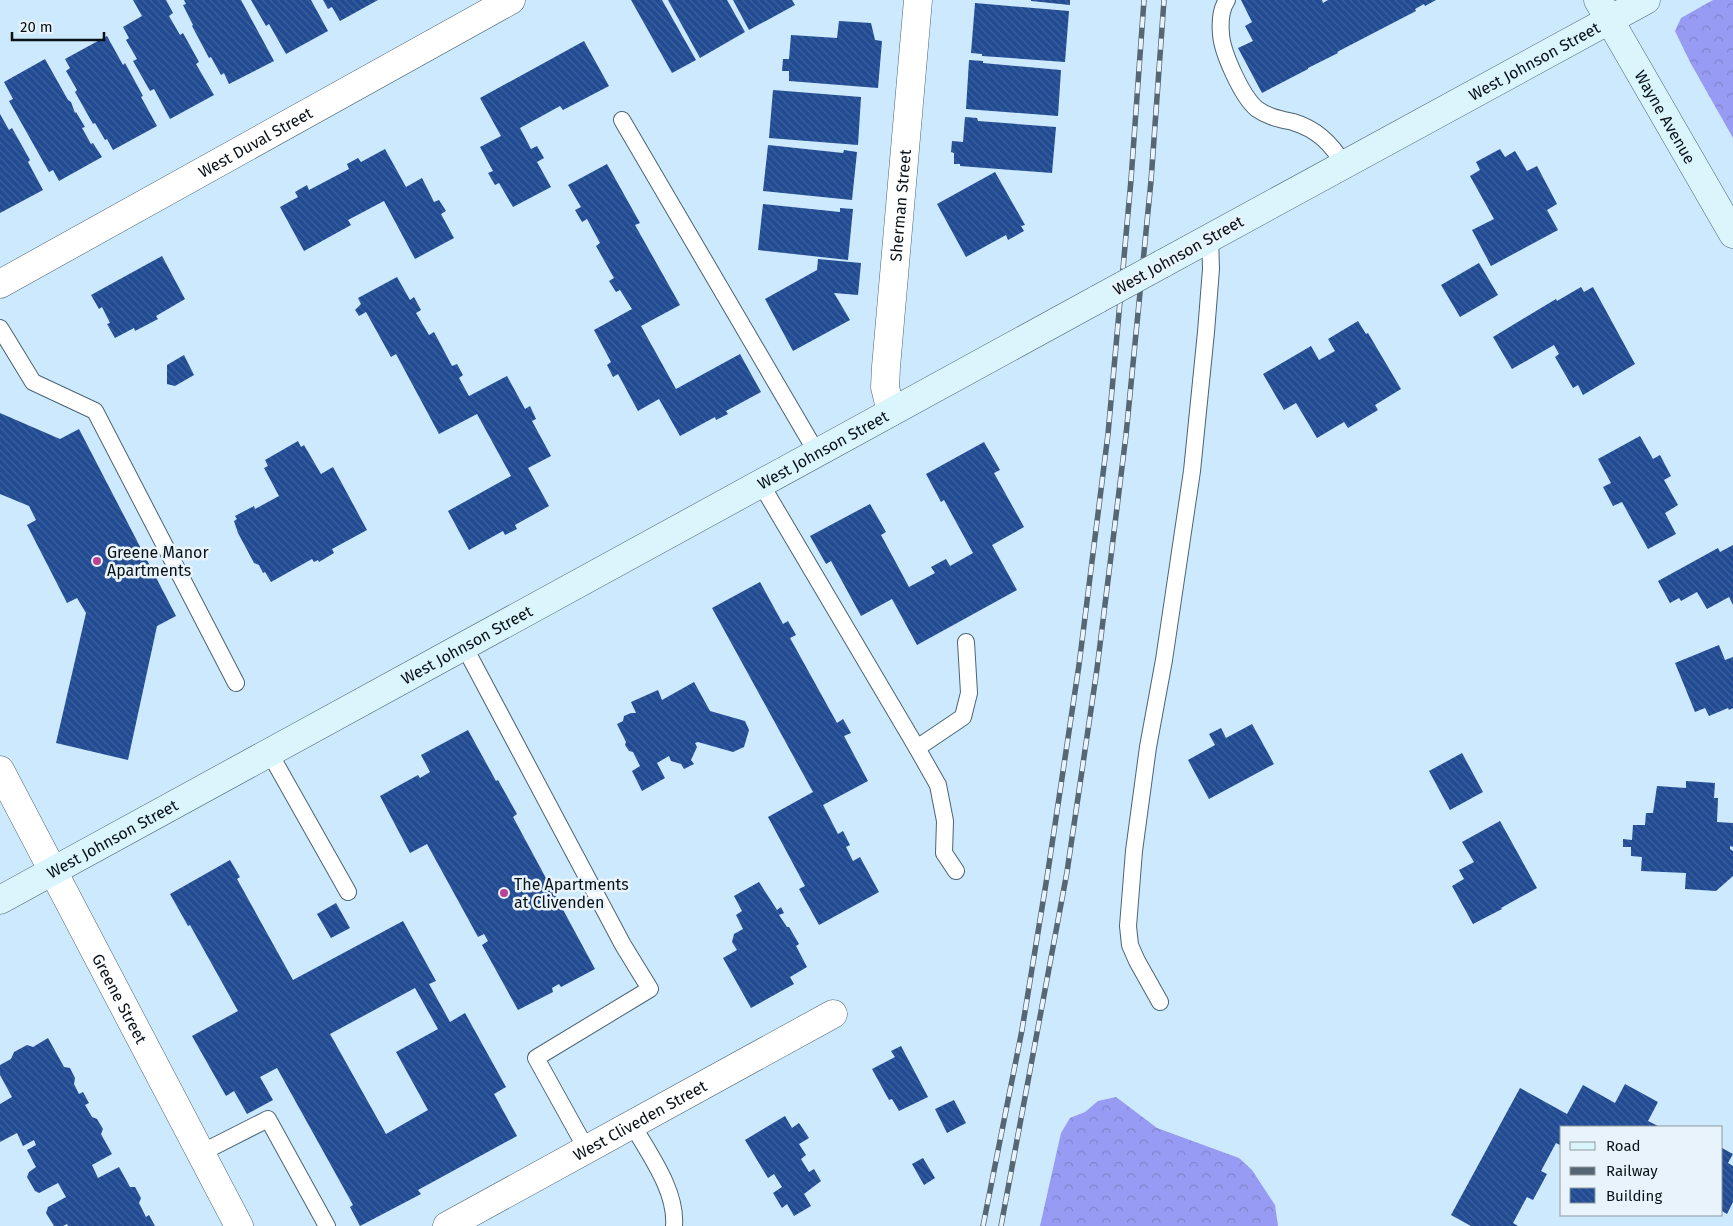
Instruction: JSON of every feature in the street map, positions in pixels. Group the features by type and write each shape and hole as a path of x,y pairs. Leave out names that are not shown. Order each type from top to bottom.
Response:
{"street":[{"name":"West Duval Street","path":"0,284 512,0"},
{"name":"Sherman Street","path":"891,412 885,387 886,367 918,0"},
{"name":"West Johnson Street","path":"0,900 1344,165 1604,10 1646,0"},
{"name":"Wayne Avenue","path":"1604,10 1733,234"},
{"name":"Greene Street","path":"0,770 239,1226"},
{"name":"West Cliveden Street","path":"447,1226 833,1014"}],"lane":[{"path":"1227,0 1220,20 1220,35 1232,68 1254,107 1264,114 1305,126 1316,132 1328,141 1344,165"},
{"path":"622,120 817,453"},
{"path":"1160,1002 1130,945 1128,926 1134,852 1148,747 1164,660 1192,471 1207,323 1211,269 1210,237"},
{"path":"0,328 33,382 95,411 236,683"},
{"path":"761,484 938,785 944,821 944,853 956,871"},
{"path":"917,748 963,717 969,693 966,642"},
{"path":"464,646 623,945 650,989 536,1058 587,1150"},
{"path":"268,752 348,892"},
{"path":"201,1154 268,1119 327,1226"},
{"path":"632,1124 670,1192 674,1226"}],"green space":[{"path":"1713,0 1733,0 1733,138 1690,62 1675,31 1681,18"},
{"path":"1116,1097 1157,1128 1239,1158 1252,1170 1275,1205 1278,1226 1040,1226 1061,1133 1070,1118 1085,1112 1098,1101"}],"building":[{"path":"133,0 166,0 173,13 169,16 180,35 183,33 199,62 196,64 214,95 170,119 154,89 150,91 133,61 137,59 126,40 129,38 123,27 142,16"},
{"path":"184,0 241,0 274,61 229,84 224,73 221,75 211,57 209,58 192,26 183,5 186,4"},
{"path":"251,0 311,0 328,31 286,54 269,24 266,26"},
{"path":"323,0 378,0 340,21 332,7 328,9"},
{"path":"631,0 662,0 696,60 672,73"},
{"path":"668,0 727,0 745,32 700,58"},
{"path":"733,0 792,0 795,5 749,30"},
{"path":"1070,0 1070,5 1031,1"},
{"path":"1241,0 1322,0 1323,3 1328,0 1436,0 1425,6 1424,4 1415,9 1416,11 1262,93 1238,48 1253,41 1245,26 1252,22"},
{"path":"975,3 1069,11 1065,62 982,56 982,54 971,53"},
{"path":"839,21 871,23 875,40 882,41 878,88 789,81 789,71 782,71 783,59 789,59 791,35 837,38"},
{"path":"107,36 123,65 125,63 157,126 113,150 95,123 93,124 75,92 77,90 66,71 70,68 65,59"},
{"path":"584,41 609,86 563,110 560,106 520,128 531,149 537,146 544,158 537,162 551,187 513,207 499,183 495,185 488,173 493,171 480,147 501,136 480,98"},
{"path":"45,59 68,100 71,102 75,113 85,127 82,128 91,144 93,143 102,157 59,181 53,170 49,172 9,101 13,99 4,82"},
{"path":"969,60 1061,70 1058,116 966,109"},
{"path":"773,90 861,97 858,145 769,138"},
{"path":"0,114 9,130 12,128 30,160 28,162 43,190 0,213"},
{"path":"965,117 977,118 978,121 1056,127 1052,173 954,164 954,153 951,152 952,141 963,142"},
{"path":"768,145 843,153 844,150 857,152 852,200 763,191"},
{"path":"385,149 406,187 422,178 434,202 439,200 446,211 441,214 454,238 415,259 384,201 348,220 351,225 304,251 280,207 298,197 295,192 307,185 309,190 349,169 347,164 358,158 361,162"},
{"path":"1500,149 1505,157 1515,151 1527,171 1537,166 1557,204 1547,210 1558,230 1491,266 1472,230 1494,219 1470,176 1480,170 1476,162"},
{"path":"607,164 640,223 635,225 680,305 641,326 676,389 740,354 761,392 726,411 728,414 716,420 715,417 680,436 659,399 638,411 618,374 613,377 607,365 611,362 594,330 632,309 620,290 616,292 609,281 614,278 596,246 600,243 587,219 582,222 575,210 581,207 568,185"},
{"path":"995,172 1025,225 1021,226 1024,231 1008,240 1006,235 966,257 937,204"},
{"path":"763,204 840,212 840,208 853,209 848,260 758,250"},
{"path":"162,256 185,299 156,316 158,319 135,331 134,328 115,338 107,324 110,323 102,307 99,309 91,295"},
{"path":"818,259 861,263 858,295 834,293 850,320 793,351 765,299 817,270"},
{"path":"1479,263 1498,295 1460,317 1441,285"},
{"path":"397,277 410,300 414,297 421,310 416,313 429,335 434,332 452,366 457,364 463,375 459,378 469,396 507,376 525,409 530,406 536,419 532,421 551,456 528,468 549,506 515,525 517,529 505,535 503,531 469,550 448,511 511,476 477,414 439,434 396,354 391,357 366,312 359,316 355,310 361,304 358,298"},
{"path":"1581,287 1584,292 1593,287 1635,364 1583,395 1578,385 1573,388 1555,357 1559,354 1554,345 1512,369 1493,337 1556,299 1557,301"},
{"path":"1358,321 1366,334 1368,333 1401,389 1375,405 1378,410 1348,428 1344,422 1317,438 1296,403 1284,410 1263,374 1311,346 1319,360 1335,351 1328,339"},
{"path":"184,355 194,375 175,386 167,384 167,365"},
{"name":"Greene Manor Apartments","path":"0,413 60,439 79,429 176,616 157,626 128,760 56,743 86,613 77,598 67,603 27,525 36,520 29,506 0,494"},
{"path":"1640,436 1653,459 1660,455 1671,476 1664,480 1678,505 1665,513 1676,534 1648,549 1622,502 1613,506 1603,487 1611,483 1598,459"},
{"path":"298,441 301,447 304,445 321,474 333,467 367,530 332,549 334,553 319,562 318,560 314,562 312,559 271,582 259,565 254,563 238,533 234,521 237,519 235,516 254,506 255,509 279,496 264,468 268,466 265,460"},
{"path":"984,442 1000,470 994,473 1024,527 992,545 1017,590 917,645 892,599 861,616 831,561 826,564 810,536 870,504 886,532 881,535 909,587 935,573 931,567 946,559 950,566 973,553 944,500 941,502 926,474"},
{"path":"1733,545 1733,605 1729,597 1707,609 1697,592 1681,601 1679,598 1670,603 1658,581 1718,548 1720,552"},
{"path":"760,582 783,624 788,621 796,635 790,638 837,723 843,719 851,733 844,736 868,781 823,805 838,834 843,831 850,845 846,847 853,861 860,857 879,892 819,925 799,889 805,886 768,817 813,792 712,608"},
{"path":"1719,645 1725,660 1733,657 1733,708 1729,710 1728,708 1709,716 1705,708 1695,712 1675,663"},
{"path":"694,682 710,711 745,721 749,730 744,747 733,752 698,742 695,743 697,747 691,760 694,764 684,769 681,764 671,761 669,756 657,763 665,778 642,791 632,771 640,766 633,752 629,751 625,745 626,742 617,724 623,721 624,716 636,713 631,702 658,690 662,700"},
{"path":"1252,724 1274,764 1209,799 1188,760 1215,745 1209,734 1221,728 1226,738"},
{"name":"The Apartments at Clivenden","path":"468,730 496,781 498,780 517,814 513,817 595,969 561,987 559,984 552,988 553,992 518,1010 482,945 488,941 484,934 478,937 427,844 410,853 380,796 418,775 420,778 430,772 421,755"},
{"path":"1462,753 1483,792 1450,810 1429,771"},
{"path":"1686,781 1715,783 1714,798 1718,798 1717,822 1733,823 1733,847 1730,846 1730,849 1733,851 1733,876 1716,891 1685,889 1686,873 1641,871 1642,857 1631,856 1631,847 1623,847 1623,839 1632,840 1633,825 1645,825 1646,813 1653,813 1657,786 1686,788"},
{"path":"1500,821 1537,888 1473,924 1452,886 1464,879 1459,870 1474,862 1462,842"},
{"path":"230,860 240,877 237,879 293,980 403,921 436,981 429,984 450,1022 465,1013 506,1087 494,1094 517,1136 418,1190 421,1194 360,1226 350,1207 353,1205 277,1068 260,1077 273,1100 247,1114 234,1091 226,1096 192,1036 238,1011 190,925 188,926 170,894","holes":["415,988 438,1029 396,1052 428,1110 386,1134 330,1034"]},
{"path":"759,882 777,910 781,907 784,913 779,915 799,944 796,946 807,967 790,977 794,984 751,1008 723,958 737,950 732,942 734,934 743,929 736,915 742,911 734,896"},
{"path":"336,903 350,928 331,938 317,914"},
{"path":"48,1038 64,1067 70,1068 75,1078 74,1084 79,1094 83,1092 89,1103 85,1105 92,1117 97,1119 103,1129 101,1134 112,1154 92,1165 98,1178 119,1167 130,1187 135,1187 141,1198 139,1203 146,1217 149,1215 155,1226 68,1226 67,1224 54,1226 46,1213 48,1207 66,1197 58,1183 39,1193 35,1191 27,1177 29,1172 36,1167 27,1150 36,1145 34,1140 23,1146 17,1133 0,1142 0,1104 12,1097 0,1075 0,1065 11,1059 14,1052 27,1045 33,1047"},
{"path":"901,1046 928,1097 899,1111 892,1099 889,1100 872,1069 895,1057 891,1051"},
{"path":"1625,1084 1658,1102 1648,1121 1658,1126 1560,1126 1560,1145 1556,1143 1541,1171 1547,1174 1533,1200 1527,1197 1513,1223 1518,1226 1471,1226 1451,1215 1520,1088 1567,1114 1583,1085 1615,1103"},
{"path":"954,1100 966,1123 947,1133 935,1109"},
{"path":"785,1116 792,1128 799,1123 809,1138 799,1144 806,1155 801,1159 809,1172 814,1169 821,1181 804,1194 811,1206 794,1216 787,1204 782,1208 773,1193 782,1187 774,1174 768,1178 745,1140"},
{"path":"1723,1149 1733,1154 1728,1163 1733,1166 1733,1202 1727,1214 1723,1212"},
{"path":"923,1158 935,1178 924,1185 912,1164"}],"railway":[{"path":"983,1226 1022,1030 1079,665 1108,434 1131,180 1144,0"},
{"path":"1001,1226 1067,872 1097,669 1126,435 1151,181 1164,0"}],"place":[{"name":"Greene Manor Apartments","path":"97,561"},
{"name":"The Apartments at Clivenden","path":"504,893"}]}
